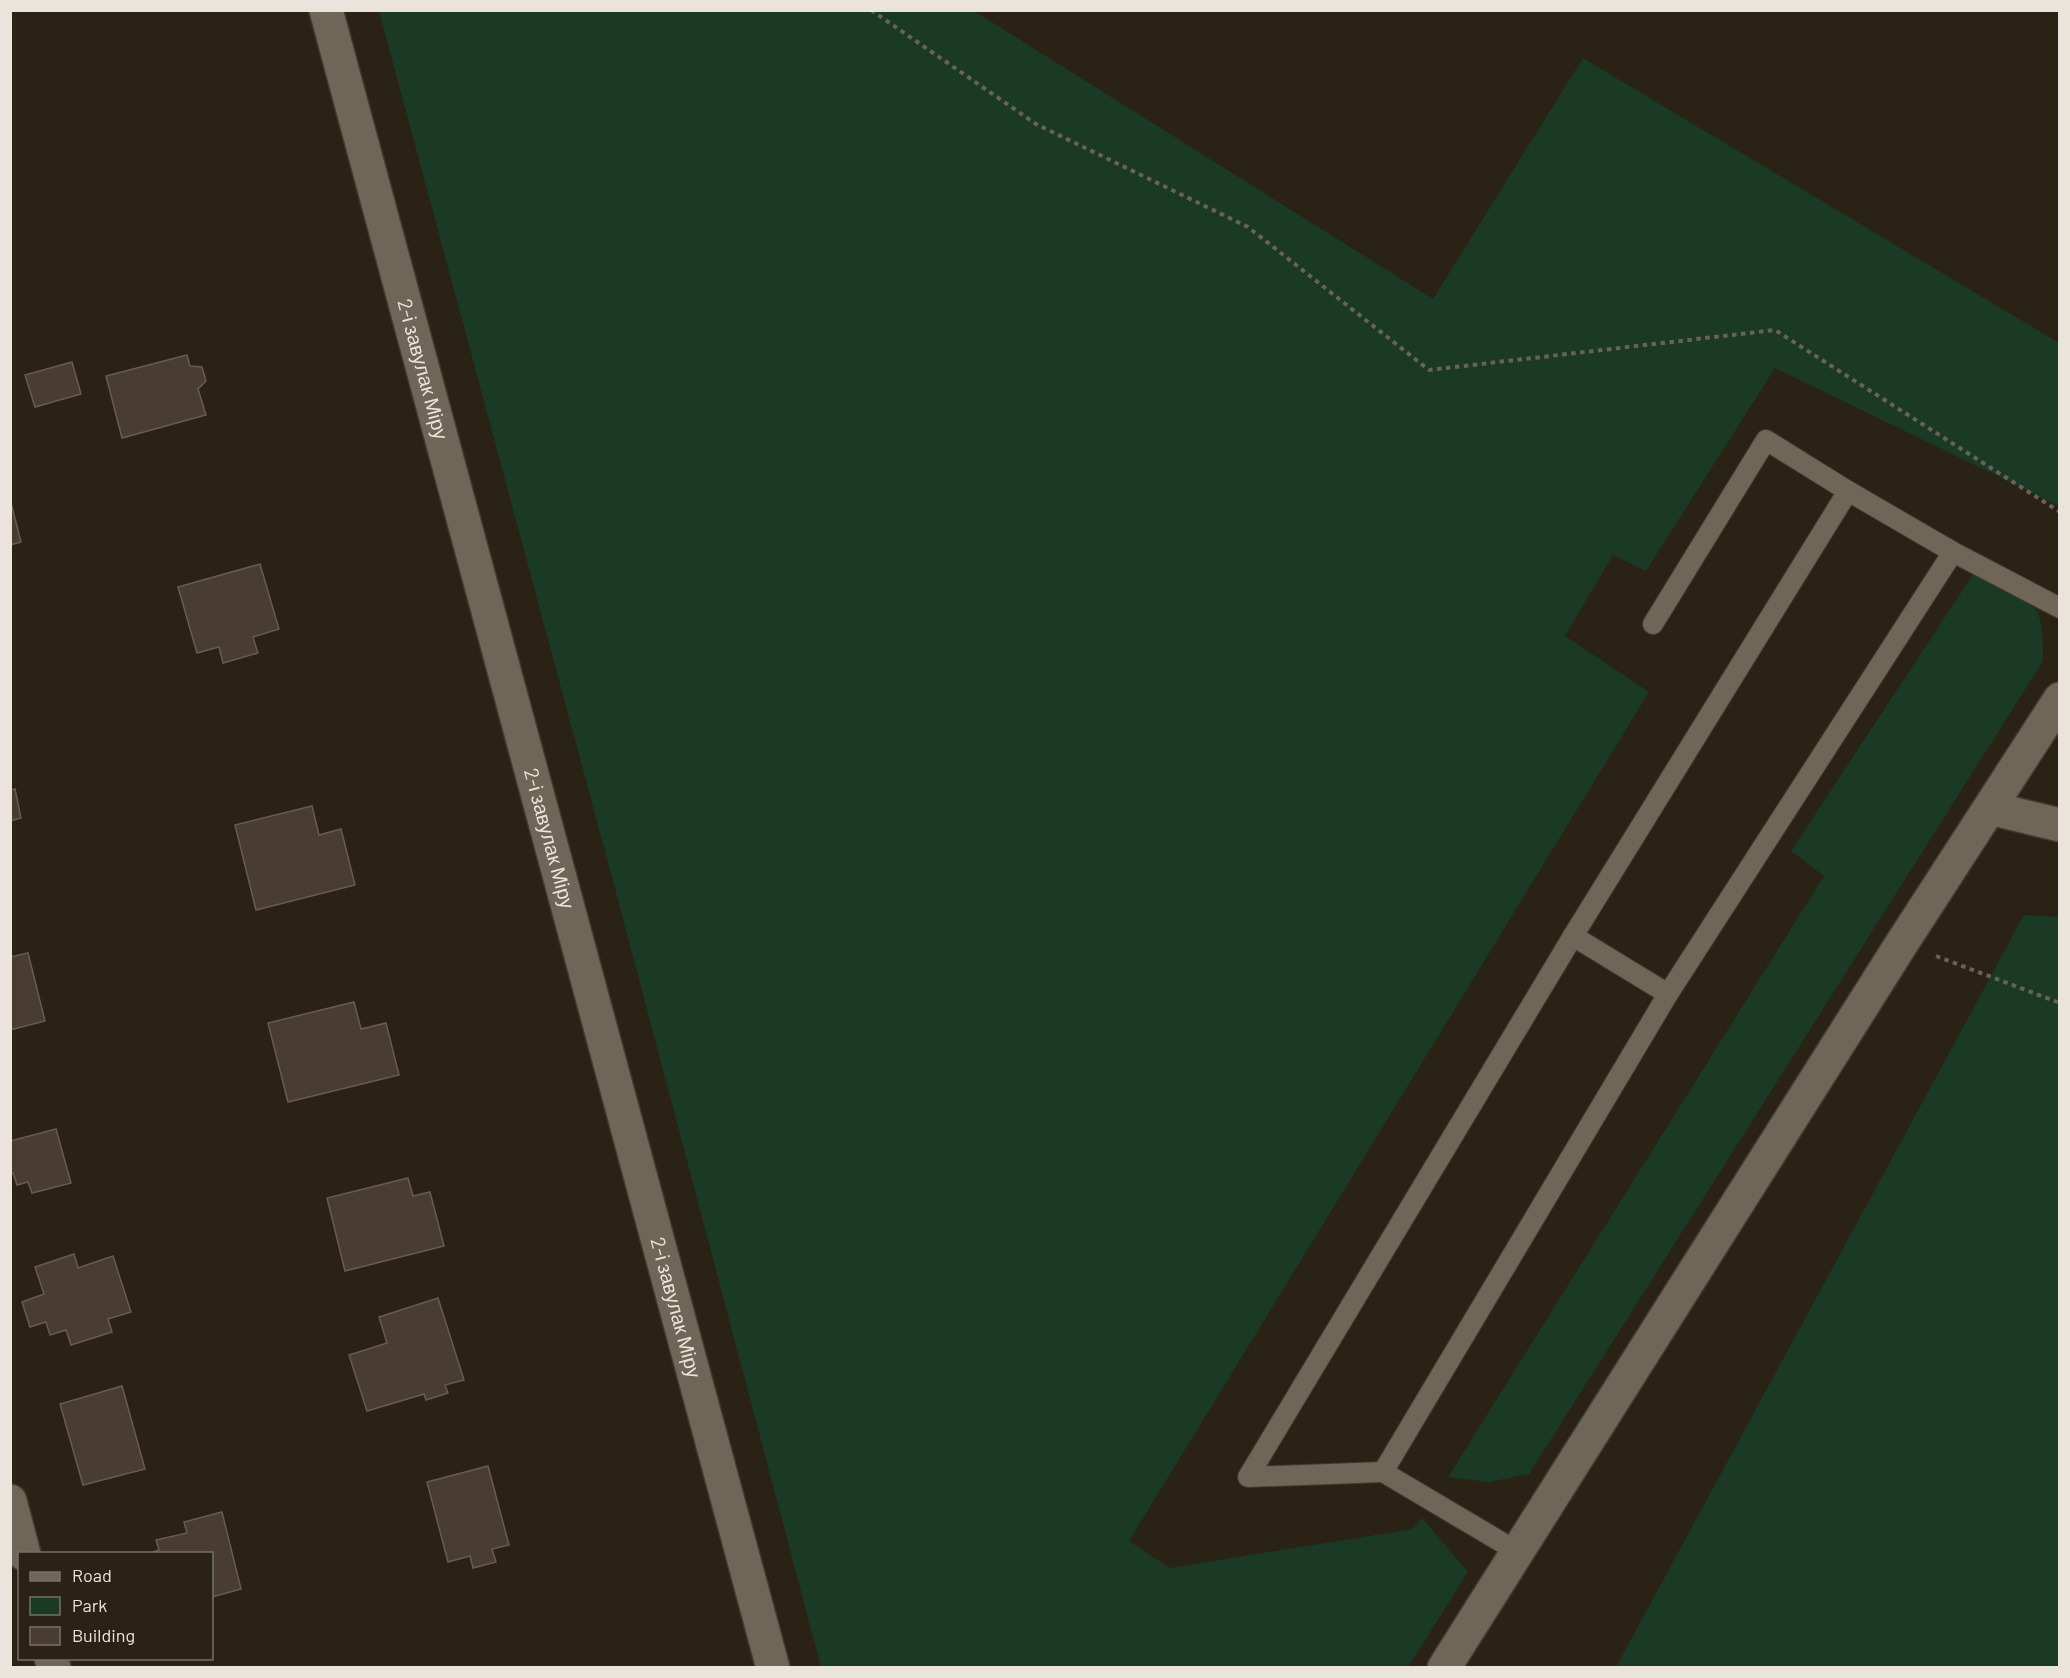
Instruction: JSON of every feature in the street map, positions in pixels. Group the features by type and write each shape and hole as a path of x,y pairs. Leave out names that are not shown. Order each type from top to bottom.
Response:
{"street":[{"name":"2-і завулак Міру","path":"327,10 773,1668"},
{"path":"1444,1668 1902,943 2060,699"},
{"path":"1990,808 2060,825"},
{"path":"10,1502 23,1552"}],"lane":[{"path":"1653,624 1766,440 1953,552 2060,608"},
{"path":"1518,1552 1383,1472 1248,1477 1573,936 1848,491"},
{"path":"1383,1472 1668,994 1953,552"},
{"path":"1573,936 1668,994"}],"path":[{"path":"871,10 1036,124 1248,227 1429,370 1775,330 2060,512"},
{"path":"1902,943 2060,1003"}],"green space":[{"path":"379,11 974,11 1433,299 1583,58 2059,343 2059,506 1775,368 1646,571 1613,555 1565,636 1649,692 1129,1541 1170,1568 1412,1529 1422,1518 1468,1572 1408,1667 821,1667"},
{"path":"1974,573 2010,591 2028,603 2038,614 2043,637 2043,661 1529,1474 1489,1482 1448,1477 1824,876 1791,851"},
{"path":"2024,915 2060,917 2059,1667 1616,1667"}],"building":[{"path":"187,355 190,366 202,367 206,381 198,389 206,415 122,438 106,376"},
{"path":"72,362 81,394 35,407 25,375"},
{"path":"10,499 21,542 10,545"},
{"path":"260,564 279,629 253,637 258,653 223,663 219,647 197,653 178,587"},
{"path":"15,789 21,818 10,821 10,790"},
{"path":"312,806 319,835 341,829 355,885 256,910 235,825"},
{"path":"28,953 45,1021 10,1030 10,957"},
{"path":"354,1002 361,1029 386,1023 399,1075 288,1102 268,1023"},
{"path":"56,1129 71,1183 32,1193 28,1182 17,1185 13,1173 10,1174 10,1141"},
{"path":"408,1178 413,1196 430,1192 444,1246 345,1271 327,1198"},
{"path":"74,1254 78,1268 113,1256 131,1312 108,1319 112,1332 71,1345 66,1330 50,1335 46,1322 30,1327 22,1302 44,1294 35,1267"},
{"path":"438,1298 464,1380 445,1385 448,1393 426,1400 424,1394 367,1411 349,1355 387,1343 379,1317"},
{"path":"122,1386 145,1469 83,1485 60,1404"},
{"path":"488,1466 509,1545 492,1549 496,1562 473,1568 470,1556 448,1562 427,1482"},
{"path":"222,1512 241,1589 213,1597 213,1552 153,1552 159,1550 156,1540 187,1533 184,1522"}]}
